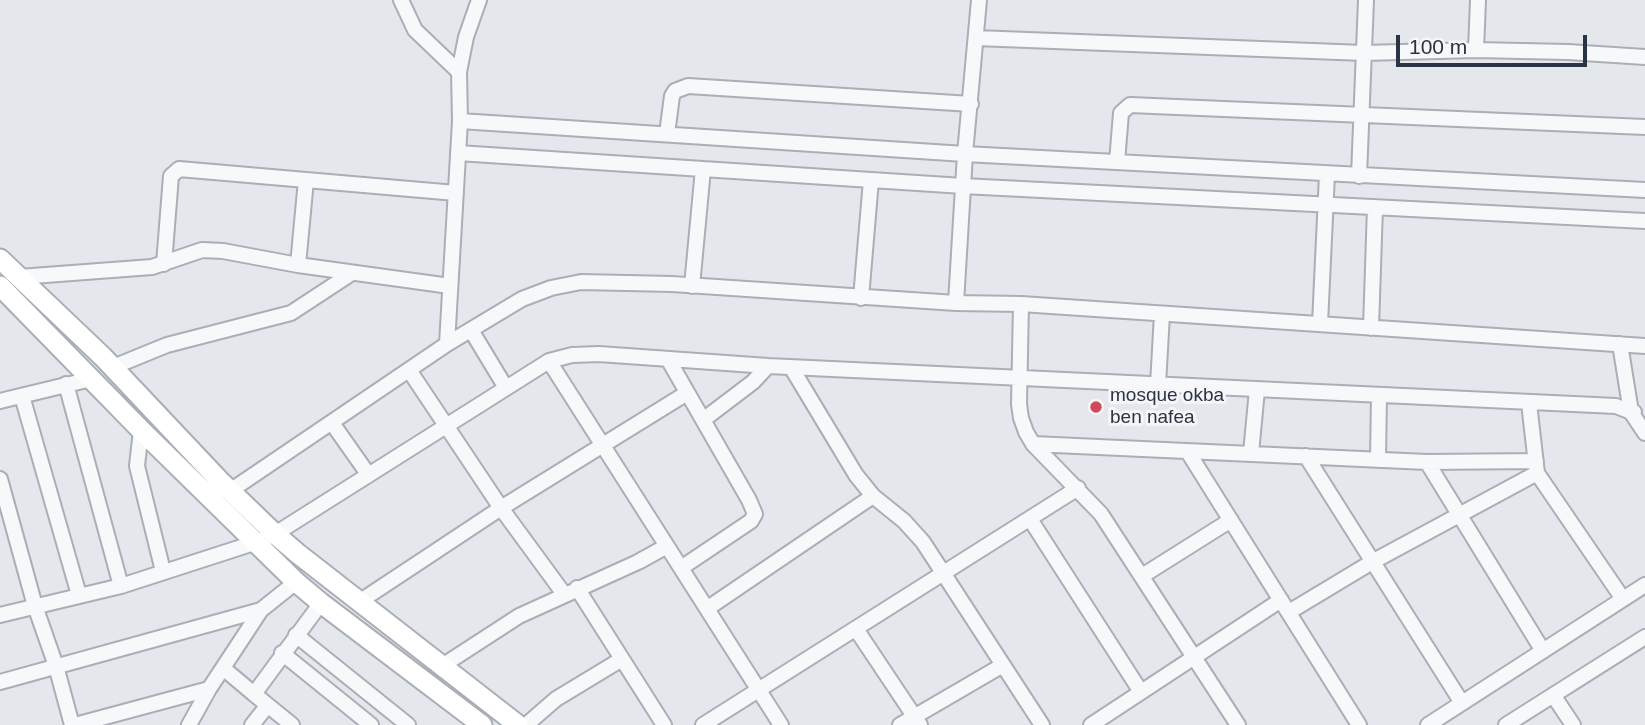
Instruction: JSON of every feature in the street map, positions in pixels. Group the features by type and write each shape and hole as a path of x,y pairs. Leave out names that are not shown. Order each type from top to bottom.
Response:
{"street":[{"path":"401,0 415,30 459,72"},
{"path":"447,344 460,121 459,72 466,37 479,0"},
{"path":"956,303 965,154 979,0"},
{"path":"1359,176 1366,0"},
{"path":"1476,50 1478,0"},
{"path":"976,38 1364,53 1476,50 1645,57"},
{"path":"667,134 672,96 675,91 688,86 971,104"},
{"path":"1117,162 1121,113 1130,105 1645,127"},
{"path":"460,121 965,154 1645,190"},
{"path":"458,153 963,186 1645,222"},
{"path":"164,264 171,176 174,171 185,168 456,193"},
{"path":"692,286 704,169"},
{"path":"1320,324 1327,174"},
{"path":"298,265 306,180"},
{"path":"861,298 870,180"},
{"path":"1371,328 1375,207"},
{"path":"19,277 135,269 164,264 202,250 450,286"},
{"path":"0,259 113,367 230,491 275,534 517,725"},
{"path":"113,367 167,345 291,313 352,273"},
{"path":"230,491 447,344 522,299 551,288 597,281 861,298 1021,304 1645,346"},
{"path":"0,286 141,430 296,582 482,725"},
{"path":"1021,304 1018,378 1020,418 1033,444 1101,514 1238,725"},
{"path":"1158,385 1162,314"},
{"path":"471,330 506,388"},
{"path":"1620,344 1645,433"},
{"path":"0,615 121,586 275,534 549,361 561,357 587,354 768,366 1616,406 1638,413"},
{"path":"668,359 755,514 751,521 681,568"},
{"path":"549,361 780,725"},
{"path":"703,420 753,382 768,366"},
{"path":"791,367 856,475 873,496 913,530 1042,725"},
{"path":"410,370 501,508 622,659 664,725"},
{"path":"0,401 91,379"},
{"path":"66,384 121,586"},
{"path":"1251,453 1257,390"},
{"path":"359,602 501,508 687,393"},
{"path":"22,396 79,595"},
{"path":"1378,460 1379,396"},
{"path":"1529,403 1536,467 1623,599"},
{"path":"331,423 368,474"},
{"path":"141,430 137,466 163,571"},
{"path":"1033,444 1536,467"},
{"path":"1188,452 1359,725"},
{"path":"1306,456 1462,703"},
{"path":"1427,462 1543,651"},
{"path":"1091,725 1194,657 1459,514 1536,467"},
{"path":"0,480 35,606 73,725 209,689"},
{"path":"704,725 1078,488"},
{"path":"708,608 873,496"},
{"path":"1030,519 1141,692"},
{"path":"1142,576 1231,520"},
{"path":"442,666 499,628 570,591 638,562 667,546"},
{"path":"189,725 209,689 261,610 296,582"},
{"path":"1428,725 1645,585"},
{"path":"254,694 320,603"},
{"path":"0,682 261,610"},
{"path":"856,629 917,721"},
{"path":"296,635 408,725"},
{"path":"1506,725 1645,637"},
{"path":"282,653 371,725"},
{"path":"526,725 556,699 622,659"},
{"path":"900,725 917,721 1003,665"},
{"path":"223,668 292,725"},
{"path":"1553,695 1573,725"},
{"path":"252,725 267,706"}],"place":[{"name":"mosque okba ben nafea","path":"1096,407"}]}
